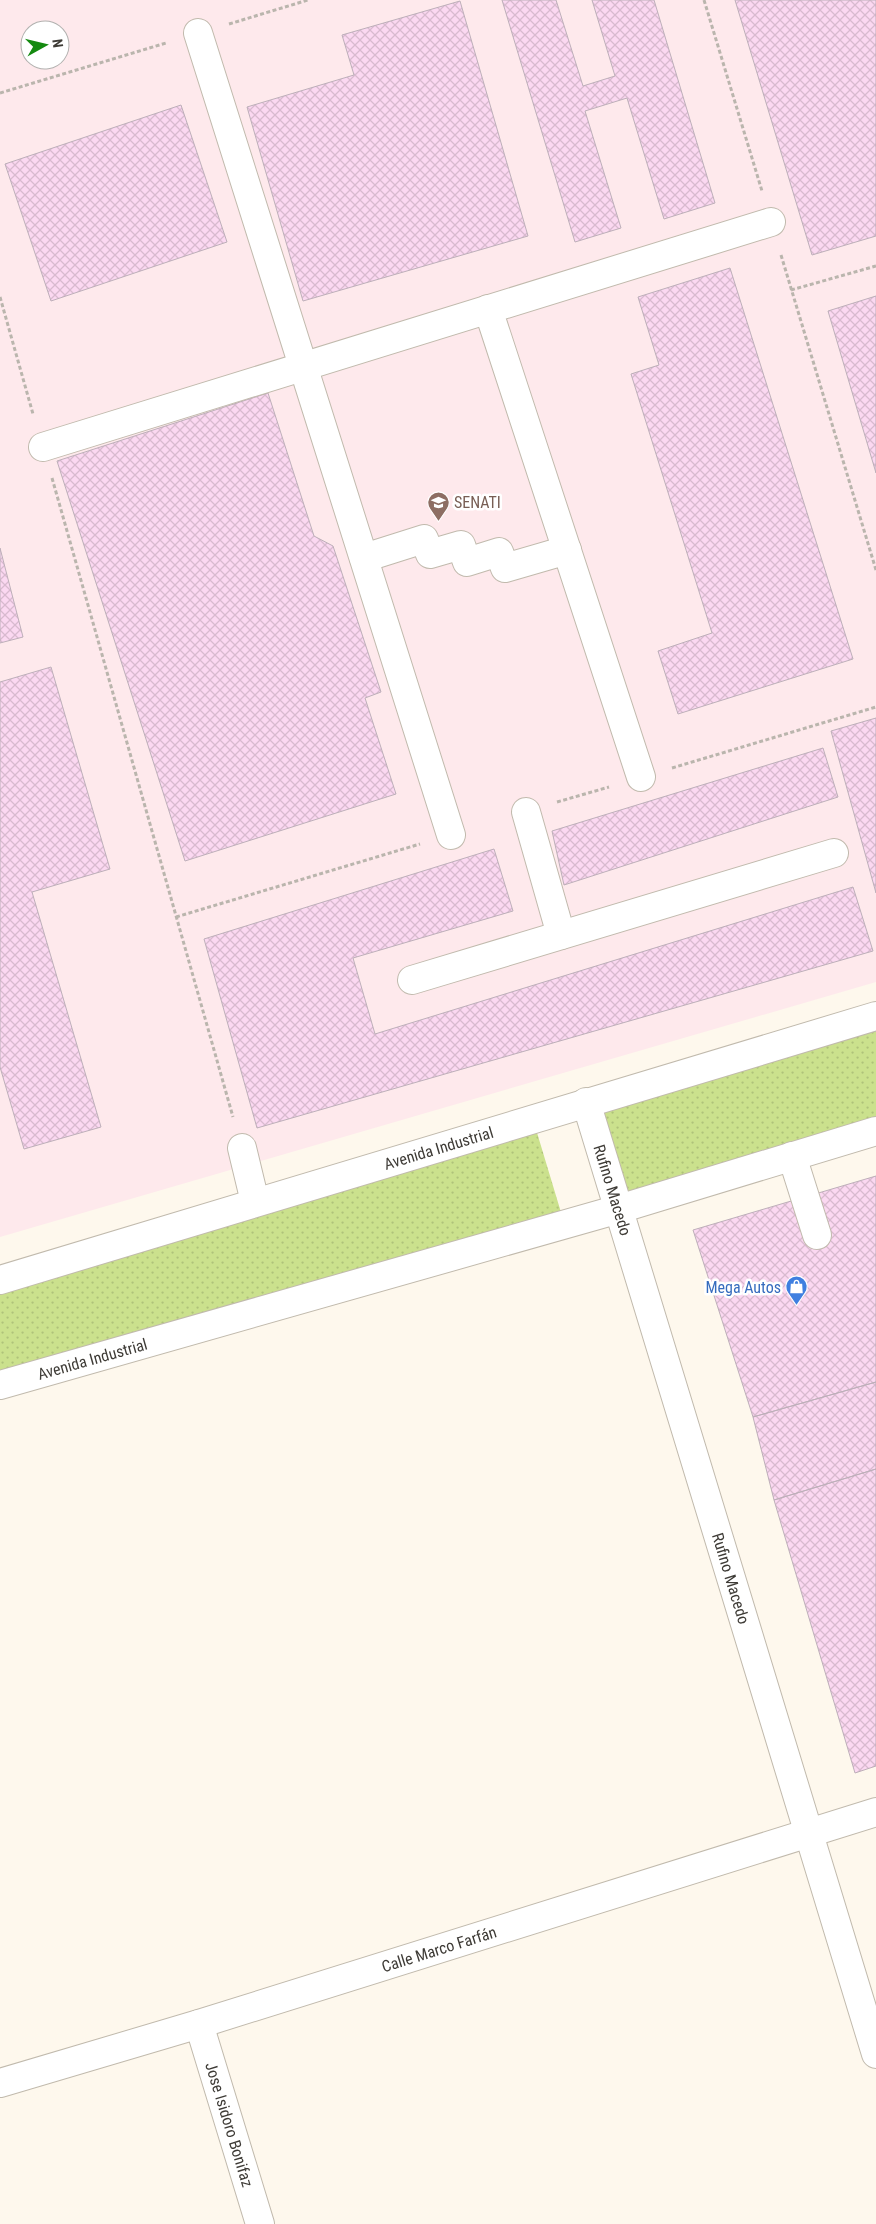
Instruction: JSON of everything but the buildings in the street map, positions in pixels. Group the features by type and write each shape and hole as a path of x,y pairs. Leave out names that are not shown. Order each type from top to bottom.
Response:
{"street":[{"path":"198,33 451,835"},
{"path":"43,447 771,222"},
{"path":"488,309 641,777"},
{"path":"364,558 424,539 430,554 461,545 467,562 499,552 505,568 567,550"},
{"path":"526,812 561,935"},
{"path":"412,980 834,852"},
{"name":"Avenida Industrial","path":"0,1280 876,1016"},
{"name":"Rufino Macedo","path":"586,1102 876,2054"},
{"name":"Avenida Industrial","path":"0,1385 619,1209 675,1200 792,1156 876,1130"},
{"path":"242,1148 255,1202"},
{"path":"792,1156 818,1235"},
{"name":"Calle Marco Farfán","path":"0,2083 199,2024 876,1812"},
{"name":"Jose Isidoro Bonifaz","path":"199,2024 260,2224"}],"path":[{"path":"0,93 308,0"},
{"path":"704,0 876,570"},
{"path":"791,290 876,266"},
{"path":"0,297 242,1148"}],"shaded area":[{"name":"SENATI","path":"0,0 876,0 876,982 0,1237"}],"green space":[{"path":"876,1021 876,1126 624,1202 595,1105"},
{"path":"535,1126 563,1219 0,1383 0,1288"}],"place":[{"name":"SENATI","path":"438,521"},
{"name":"Mega Autos","path":"797,1306"}]}
